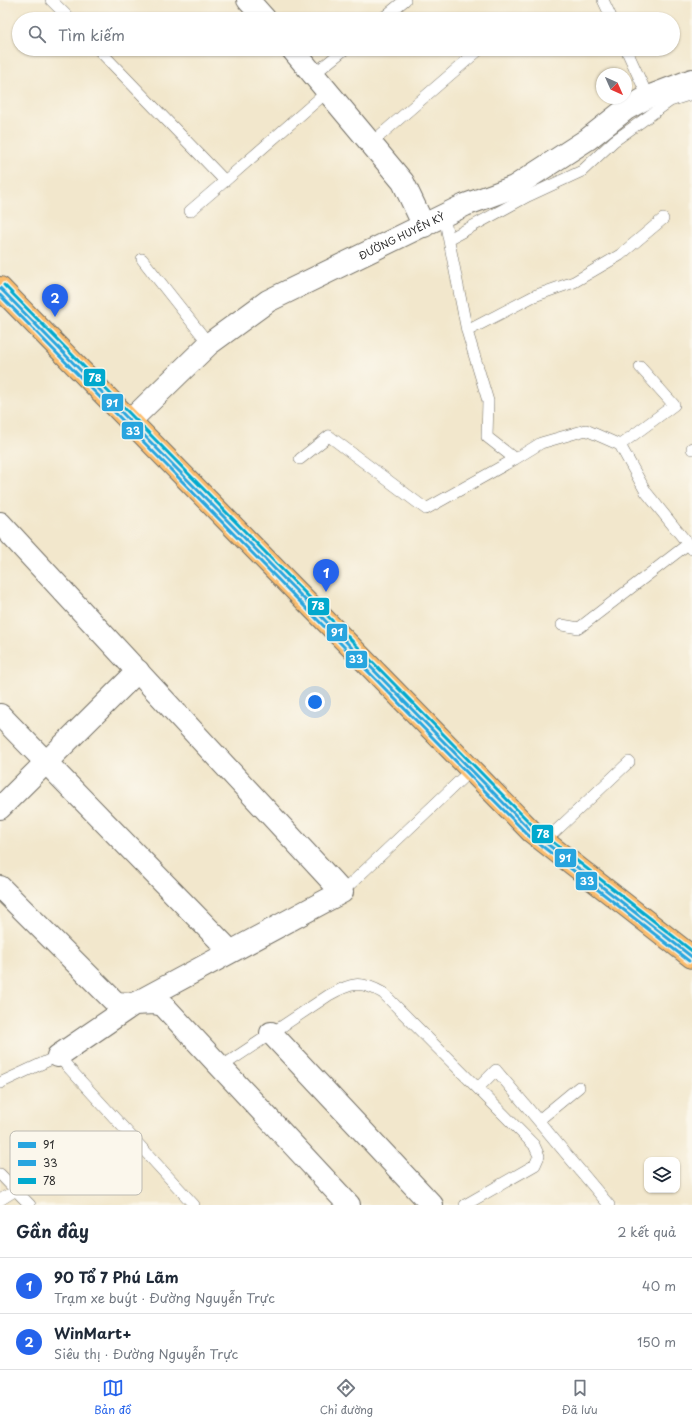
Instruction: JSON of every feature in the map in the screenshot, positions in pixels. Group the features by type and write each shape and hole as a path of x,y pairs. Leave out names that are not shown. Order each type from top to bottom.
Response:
{"highway":[{"path":"0,288 532,832 692,957"}],"street":[{"path":"248,0 259,12"},
{"path":"298,56 403,182 424,226"},
{"name":"ĐƯỜNG HUYỀN KỲ","path":"130,421 209,344 268,301 465,206 514,187 588,139 626,109 648,97 692,80"},
{"path":"0,523 342,892 134,1004 58,1056"},
{"path":"0,808 138,671"},
{"path":"0,715 230,951"},
{"path":"0,887 116,1003 154,1003 163,1005 349,1205"},
{"path":"271,1033 432,1205"}],"lane":[{"path":"51,0 63,12"},
{"path":"390,12 405,0"},
{"path":"603,0 609,12"},
{"path":"105,56 225,181"},
{"path":"314,74 336,56"},
{"path":"370,144 472,56"},
{"path":"629,56 648,97"},
{"path":"190,211 328,91"},
{"path":"449,239 528,196 582,171 614,141 670,101 692,94"},
{"path":"444,216 467,331 488,401 487,437 515,459"},
{"path":"467,331 534,296 574,282 620,255 663,219"},
{"path":"142,259 209,344"},
{"path":"620,445 674,405 640,367"},
{"path":"300,459 329,436 426,509 541,443 586,430 620,445 646,492 690,547 579,628 562,625"},
{"path":"544,842 629,762"},
{"path":"342,892 471,770"},
{"path":"220,1067 344,986 360,983 383,993 534,1146 539,1156 535,1165 465,1205"},
{"path":"0,1083 58,1056 126,1131"},
{"path":"478,1088 496,1070 540,1120 609,1205"},
{"path":"540,1120 579,1087"},
{"path":"142,1148 194,1205"},
{"path":"0,1174 10,1184"},
{"path":"0,1200 10,1194"},
{"path":"21,1195 30,1205"}],"transit line":[{"name":"78","path":"4,285 535,828 692,951"},
{"name":"91","path":"0,288 532,832 692,957"},
{"name":"33","path":"0,295 528,835 689,961"}],"place":[{"name":"WinMart+","path":"55,317"},
{"name":"90 Tổ 7 Phú Lãm","path":"326,592"}]}
